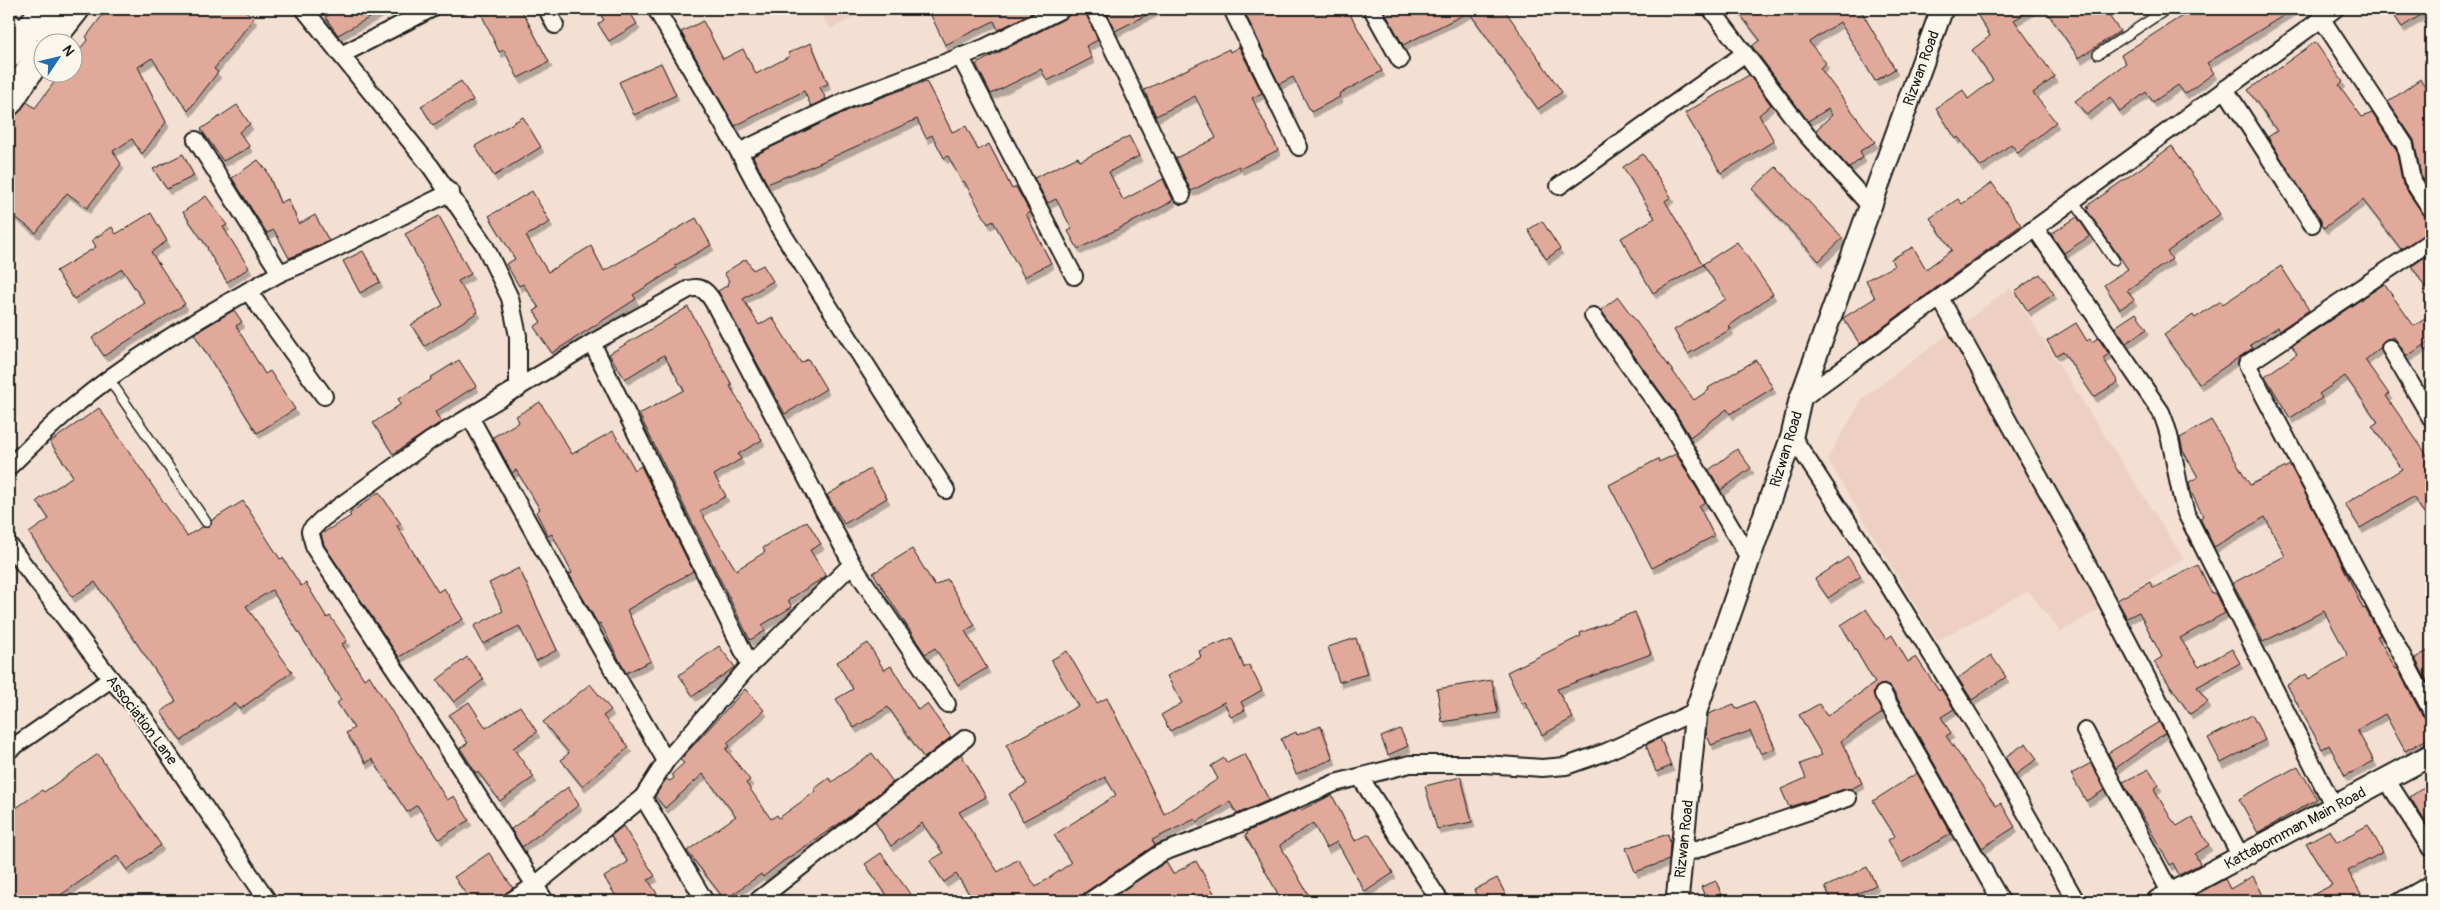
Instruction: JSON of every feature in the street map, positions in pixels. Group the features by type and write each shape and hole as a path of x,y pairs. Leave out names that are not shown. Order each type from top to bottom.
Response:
{"main road":[{"path":"9,55 16,27 44,9"},
{"path":"58,32 76,9"},
{"path":"9,102 32,67"}],"street":[{"path":"304,9 451,192 485,246 510,298 518,336 518,389"},
{"path":"341,56 431,9"},
{"path":"547,9 555,25"},
{"path":"656,9 739,152 781,231 946,490"},
{"path":"739,152 850,99 986,47 1062,9"},
{"path":"1094,9 1182,195"},
{"path":"1232,9 1299,147"},
{"path":"1372,9 1400,60"},
{"path":"1711,9 1805,133 1870,206"},
{"name":"Rizwan Road","path":"1677,901 1696,711 1792,436 1800,400 1942,9"},
{"path":"1800,400 2225,89 2318,14 2335,9"},
{"path":"2318,14 2405,145 2410,174 2431,209"},
{"path":"1559,186 1744,54"},
{"path":"960,56 1074,276"},
{"path":"2225,89 2312,224"},
{"path":"196,140 280,273"},
{"path":"9,467 73,407 109,379 191,323 280,273 314,259 451,192"},
{"path":"2035,228 2160,412 2169,431 2181,498 2186,512 2334,807"},
{"path":"2431,241 2247,364 2431,710"},
{"path":"544,901 441,738 315,549 310,531 322,519 431,440 592,343 690,289 696,287 703,290 714,303 852,564 947,704"},
{"path":"248,291 324,396"},
{"path":"1940,298 2082,554 2241,857"},
{"path":"1593,316 1667,418 1749,558"},
{"path":"592,343 750,665"},
{"path":"2390,348 2431,418"},
{"path":"470,417 543,550 666,761"},
{"path":"1792,436 1879,570 1979,731 2076,901"},
{"name":"Association Lane","path":"9,545 112,679 140,712 268,901"},
{"path":"511,901 534,886 643,797 666,761 750,665 852,564"},
{"path":"9,750 112,679"},
{"path":"1883,694 2002,901"},
{"path":"1090,901 1161,853 1234,826 1335,784 1410,764 1484,764 1542,768 1566,766 1606,752 1696,711"},
{"path":"2085,731 2166,898"},
{"path":"758,901 966,738"},
{"name":"Kattabomman Main Road","path":"2166,898 2431,755"},
{"path":"1360,777 1440,901"},
{"path":"2386,779 2431,850"},
{"path":"643,797 705,901"},
{"path":"1683,854 1848,798"},
{"path":"2401,901 2431,884"}],"lane":[{"path":"2098,54 2167,9"},
{"path":"2073,200 2114,260"},
{"path":"109,379 206,522"}],"shaded area":[{"path":"817,9 869,9 831,29"},
{"path":"2010,288 2184,559 2061,632 2028,591 1937,641 1827,459 1863,398"}],"building":[{"path":"107,9 243,9 254,18 214,69 218,72 188,111 152,58 138,67 166,122 142,154 132,139 113,151 121,164 87,208 67,193 36,233 9,212 9,123 27,102 35,108 54,82 82,82 82,46 88,39 86,37"},
{"path":"340,9 385,9 338,35 325,17"},
{"path":"479,9 521,9 549,62 518,78 504,50 499,52"},
{"path":"597,9 628,9 637,24 609,41 598,24 604,20"},
{"path":"928,9 1040,9 998,30 994,21 945,45"},
{"path":"1072,9 1084,9 1098,40 1086,46 1092,58 1047,81 1041,69 991,94 976,64 1066,18"},
{"path":"1105,9 1158,9 1115,31"},
{"path":"1243,9 1347,9 1382,71 1339,94 1340,97 1311,112 1293,77 1279,84"},
{"path":"1383,9 1504,9 1562,92 1538,109 1469,12 1403,45"},
{"path":"1736,9 1860,9 1895,69 1875,81 1840,22 1809,42 1826,63 1820,68 1875,142 1860,151 1863,157 1849,168 1816,130 1832,115 1828,109 1808,121 1752,46 1760,40"},
{"path":"1974,9 2033,9 2014,20 2055,77 2033,93 2056,122 2018,153 2011,144 1981,167 1958,137 1956,139 1936,108 1963,90 1968,99 1993,80 1972,50 1990,36"},
{"path":"2045,9 2104,9 2120,31 2079,58"},
{"path":"2193,9 2294,9 2207,63 2214,73 2185,94 2178,85 2153,102 2146,92 2120,112 2110,97 2087,115 2075,101 2126,63 2121,55"},
{"path":"2390,9 2430,9 2402,27"},
{"path":"703,21 723,59 743,49 756,74 790,56 788,53 811,43 828,84 820,87 826,99 811,106 804,91 735,126 681,32"},
{"path":"2315,42 2343,82 2339,85 2362,117 2372,113 2396,149 2403,185 2423,214 2431,219 2431,231 2401,249 2363,200 2324,228 2268,137 2277,131 2248,90"},
{"path":"1239,47 1262,93 1252,98 1278,150 1240,169 1239,166 1191,191 1176,158 1216,138 1195,96 1156,116 1144,90 1229,49 1230,52"},
{"path":"661,63 676,95 634,115 619,82"},
{"path":"1749,75 1771,105 1759,115 1774,141 1721,173 1685,113"},
{"path":"2420,79 2431,95 2431,191 2421,176 2414,140 2388,102"},
{"path":"461,81 473,100 433,125 421,106"},
{"path":"926,81 952,132 966,126 978,150 989,144 1012,189 1016,187 1030,212 1026,214 1051,263 1024,277 993,221 988,224 948,156 944,158 932,135 926,138 917,119 817,164 767,184 753,156 853,108"},
{"path":"237,105 250,124 239,132 250,147 223,161 201,129"},
{"path":"523,117 541,147 494,176 475,146"},
{"path":"1129,136 1139,156 1109,172 1123,200 1163,179 1173,200 1078,249 1068,231 1072,229 1056,199 1048,203 1034,178 1078,157 1080,161"},
{"path":"2172,146 2220,214 2167,252 2172,259 2127,290 2134,300 2120,309 2104,285 2128,269 2087,210 2089,208 2087,206"},
{"path":"183,154 194,176 167,189 153,169"},
{"path":"1643,154 1671,197 1665,201 1703,265 1653,293 1621,238 1655,218 1623,167"},
{"path":"258,160 267,171 280,203 288,199 299,224 315,215 329,241 289,258 274,230 267,233 232,178"},
{"path":"1776,167 1843,238 1819,261 1752,189"},
{"path":"1992,183 2021,225 1860,344 1843,318 1875,298 1866,280 1894,266 1891,259 1913,247 1926,269 1952,250 1930,218 1958,199 1962,204"},
{"path":"532,191 550,222 526,236 548,272 591,246 604,271 696,218 711,245 674,266 676,268 633,295 636,299 552,353 534,327 541,322 534,311 539,308 523,284 519,286 506,264 515,259 489,216"},
{"path":"206,196 227,225 223,227 249,268 227,282 208,248 183,212"},
{"path":"151,213 167,241 151,252 185,304 104,356 92,338 145,303 122,269 74,299 56,271 96,247 92,240 112,227 116,234"},
{"path":"439,216 471,274 458,281 478,312 425,346 411,325 443,305 405,234"},
{"path":"2077,217 2090,236 2064,253 2051,234"},
{"path":"1542,221 1560,249 1546,259 1528,230"},
{"path":"1737,242 1773,294 1729,326 1731,329 1688,354 1674,330 1726,299 1703,264"},
{"path":"363,251 380,282 360,293 343,261"},
{"path":"2431,253 2431,297 2412,266"},
{"path":"746,259 753,270 763,265 773,281 743,299 759,325 772,317 801,363 808,359 826,389 785,414 718,291 728,285 729,281 724,273"},
{"path":"2281,266 2309,310 2280,330 2278,327 2250,345 2253,348 2199,384 2164,335 2193,315 2195,318 2221,301 2223,304"},
{"path":"2040,274 2054,294 2028,311 2015,291"},
{"path":"2384,284 2414,326 2431,315 2431,341 2407,356 2394,337 2385,340 2380,348 2365,360 2389,394 2386,396 2431,461 2431,523 2413,497 2360,528 2345,504 2402,469 2372,426 2378,422 2345,376 2319,394 2322,398 2290,418 2265,376 2297,354 2292,346"},
{"path":"1618,297 1694,400 1709,390 1708,388 1756,360 1773,388 1730,414 1727,409 1690,437 1675,412 1601,310"},
{"path":"688,307 732,385 730,386 762,440 738,454 741,459 714,475 726,496 700,511 736,570 765,552 763,548 807,521 821,544 810,550 826,576 788,600 792,607 762,625 765,631 750,640 639,414 684,390 664,355 625,379 609,354"},
{"path":"234,310 242,322 236,326 265,374 270,371 295,409 257,433 194,334"},
{"path":"2136,313 2147,329 2126,343 2115,327"},
{"path":"2076,323 2087,341 2090,339 2092,342 2098,338 2109,354 2103,358 2118,382 2094,397 2063,351 2056,355 2047,341"},
{"path":"459,360 476,386 435,412 441,422 393,454 373,423 401,404 398,399 431,380 430,378"},
{"path":"540,402 572,454 613,431 635,470 641,466 693,571 627,610 651,661 626,673 600,623 598,624 569,574 572,573 552,534 548,536 536,512 540,509 516,470 512,473 493,437 519,422 516,416"},
{"path":"99,408 187,536 202,527 209,527 212,520 243,501 280,559 283,558 301,586 306,583 327,618 330,616 347,641 342,644 364,679 369,675 447,800 454,796 469,820 439,839 417,805 407,812 372,759 366,763 346,733 354,728 337,703 341,700 272,590 246,606 292,672 240,709 235,703 181,741 161,712 176,701 95,582 72,597 29,533 49,519 37,501 73,476 50,442"},
{"path":"2211,420 2250,485 2290,465 2340,560 2363,609 2365,608 2380,635 2377,636 2397,668 2422,715 2431,720 2431,737 2405,751 2385,714 2357,730 2374,761 2345,776 2329,745 2322,749 2287,685 2306,674 2309,679 2348,656 2324,611 2263,642 2233,583 2285,556 2265,517 2214,547 2200,518 2203,516 2191,492 2189,482 2198,477 2183,451 2180,438"},
{"path":"1737,449 1751,468 1721,490 1709,470"},
{"path":"1676,454 1705,502 1699,506 1714,536 1652,568 1609,485 1658,459 1659,462"},
{"path":"870,469 887,498 844,524 827,495"},
{"path":"379,492 401,524 397,526 438,592 444,588 463,619 399,657 324,545 321,534 351,516 349,514"},
{"path":"912,549 935,586 947,579 975,625 965,631 987,668 958,685 935,648 925,654 873,573"},
{"path":"1848,557 1861,576 1828,598 1815,579"},
{"path":"2198,565 2212,594 2215,593 2225,613 2180,638 2199,667 2232,649 2240,663 2197,687 2208,702 2190,714 2154,662 2162,657 2139,612 2127,618 2117,600 2150,582 2153,588"},
{"path":"519,568 557,650 536,661 519,626 483,644 474,626 503,611 489,583"},
{"path":"1866,609 1886,639 1892,635 1908,662 1916,657 1939,691 1941,689 1954,709 1941,717 1951,733 1946,736 1996,806 2001,803 2015,827 1982,848 1892,689 1884,684 1878,686 1873,693 1882,713 1841,741 1862,783 1851,789 1845,789 1789,807 1781,789 1806,778 1800,764 1822,755 1799,715 1819,704 1827,716 1875,683 1841,625"},
{"path":"1635,612 1651,654 1557,689 1573,718 1542,735 1525,702 1522,704 1507,672 1581,636 1580,633"},
{"path":"1232,638 1244,668 1249,665 1262,690 1241,702 1245,710 1231,717 1224,702 1170,731 1161,715 1182,703 1167,676 1201,657 1199,651"},
{"path":"1356,638 1367,674 1339,682 1328,647"},
{"path":"868,643 884,670 891,666 918,710 927,704 951,737 924,758 888,707 854,728 836,699 853,689 837,662"},
{"path":"719,646 735,667 693,696 679,675"},
{"path":"2431,649 2431,689 2415,658"},
{"path":"1067,651 1097,703 1107,698 1164,814 1218,779 1211,766 1224,758 1227,763 1245,754 1269,800 1237,814 1230,802 1197,822 1195,819 1152,840 1155,845 1084,893 1080,901 974,901 956,874 944,882 930,861 943,853 922,823 891,846 875,822 961,754 986,797 959,812 998,872 1018,859 1036,887 1071,863 1054,835 1116,795 1105,777 1023,821 1009,794 1027,784 1006,745 1078,706 1051,660"},
{"path":"1991,655 2006,677 1972,700 1958,678"},
{"path":"467,657 484,679 454,702 437,680"},
{"path":"1492,680 1498,713 1442,722 1437,689"},
{"path":"590,684 611,710 603,716 629,747 582,786 561,760 569,753 543,722"},
{"path":"745,689 764,710 727,743 730,746 726,749 750,780 746,783 771,819 777,815 779,818 816,791 814,789 829,778 832,782 872,753 893,782 846,819 763,877 761,874 725,900 687,851 736,816 703,774 665,808 655,796 666,779 670,781 674,778 672,774 684,763 680,760"},
{"path":"1754,701 1775,748 1761,754 1750,731 1711,745 1706,733 1708,714 1734,704 1736,709"},
{"path":"469,702 486,728 520,706 537,732 513,748 534,777 500,801 478,772 476,773 460,748 468,743 449,715"},
{"path":"2252,715 2265,740 2221,763 2208,738"},
{"path":"2159,722 2165,733 2116,768 2108,753"},
{"path":"1321,726 1333,759 1296,774 1281,739 1296,732 1297,735"},
{"path":"1400,729 1408,746 1388,755 1381,737"},
{"path":"1660,738 1671,766 1656,772 1646,745"},
{"path":"2026,743 2037,759 2015,775 2005,757"},
{"path":"98,754 161,845 127,870 117,856 52,901 9,901 9,813 42,790 44,792"},
{"path":"2091,763 2105,790 2086,801 2071,774"},
{"path":"2298,766 2317,799 2258,833 2239,799"},
{"path":"2149,769 2159,785 2154,789 2177,826 2192,817 2209,845 2195,854 2200,864 2179,875 2173,863 2170,865 2123,782"},
{"path":"1917,773 1951,834 1901,863 1888,840 1895,836 1873,801"},
{"path":"1461,777 1472,822 1437,829 1425,786"},
{"path":"2431,782 2431,819 2426,823 2410,797"},
{"path":"568,787 579,805 522,847 511,829"},
{"path":"1332,795 1355,841 1369,834 1393,873 1365,892 1337,842 1326,848 1313,823 1280,845 1312,901 1282,901 1245,835 1248,834 1246,832 1301,810"},
{"path":"2368,825 2383,852 2348,871 2365,901 2301,901 2332,885 2306,843 2330,830 2337,842"},
{"path":"623,826 655,876 648,880 662,901 619,901 604,877 628,862 611,836"},
{"path":"1668,834 1670,842 1669,860 1635,872 1626,848"},
{"path":"489,853 513,888 502,896 501,901 471,901 454,877"},
{"path":"881,853 915,901 891,901 865,864"},
{"path":"1196,861 1214,893 1200,901 1195,901 1191,895 1181,901 1107,901 1166,862 1173,874"},
{"path":"1867,867 1876,885 1841,901 1832,901 1825,887"},
{"path":"2253,876 2266,901 2184,901 2225,879 2230,889"},
{"path":"1497,878 1507,897 1498,901 1479,901 1474,890"},
{"path":"1716,881 1724,901 1707,901 1701,887"}]}
